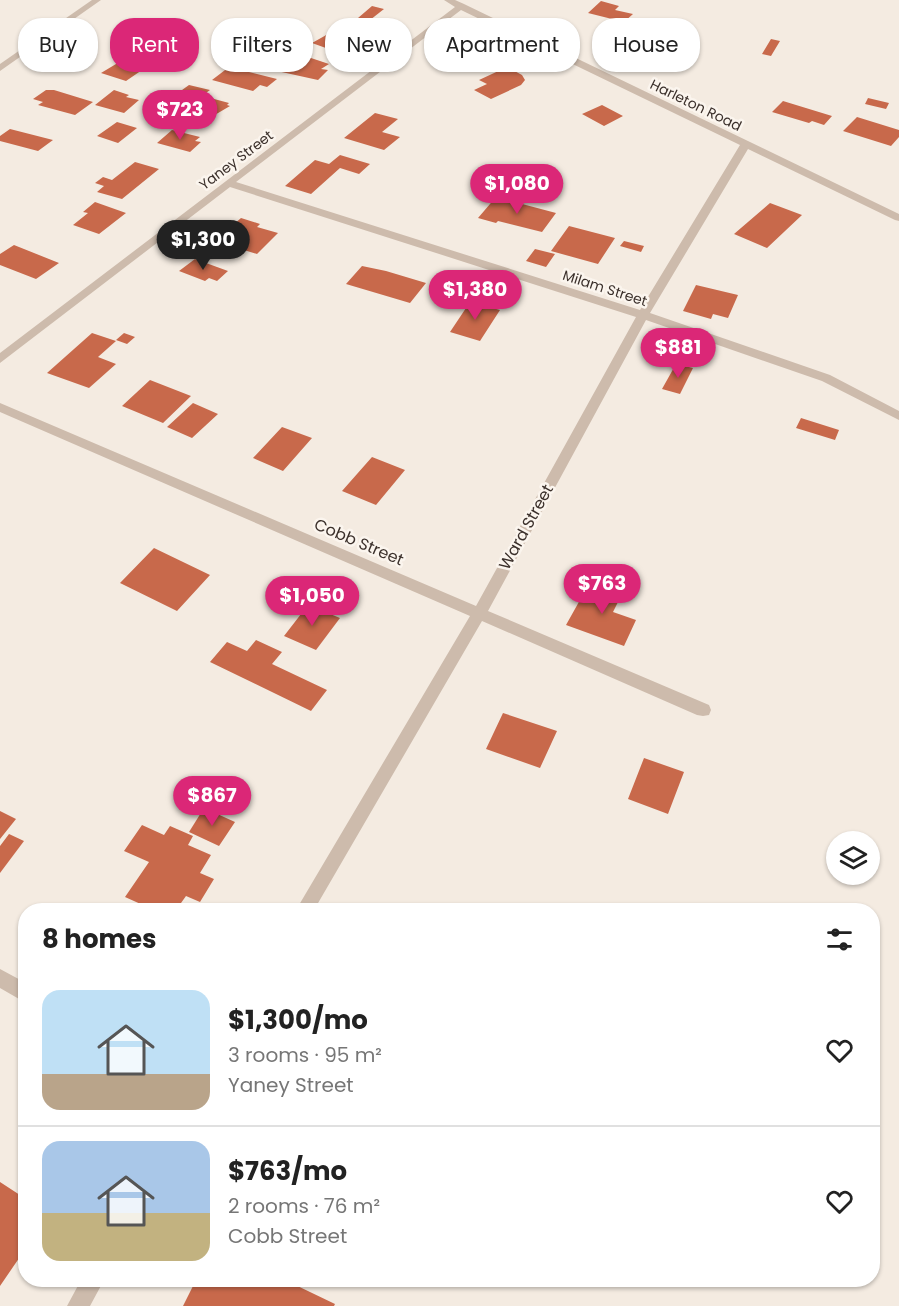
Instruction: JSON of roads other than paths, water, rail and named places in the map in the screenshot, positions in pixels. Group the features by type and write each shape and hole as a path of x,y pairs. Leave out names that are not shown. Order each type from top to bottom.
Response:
{"street":[{"path":"0,68 97,0"},
{"name":"Harleton Road","path":"448,0 899,218"},
{"name":"Yaney Street","path":"0,359 461,6"},
{"name":"Ward Street","path":"309,903 479,613 643,315 746,144"},
{"name":"Milam Street","path":"228,183 643,315 826,378 899,416"},
{"name":"Cobb Street","path":"0,407 703,710"},
{"path":"0,978 18,989"},
{"path":"78,1306 89,1287"}]}
